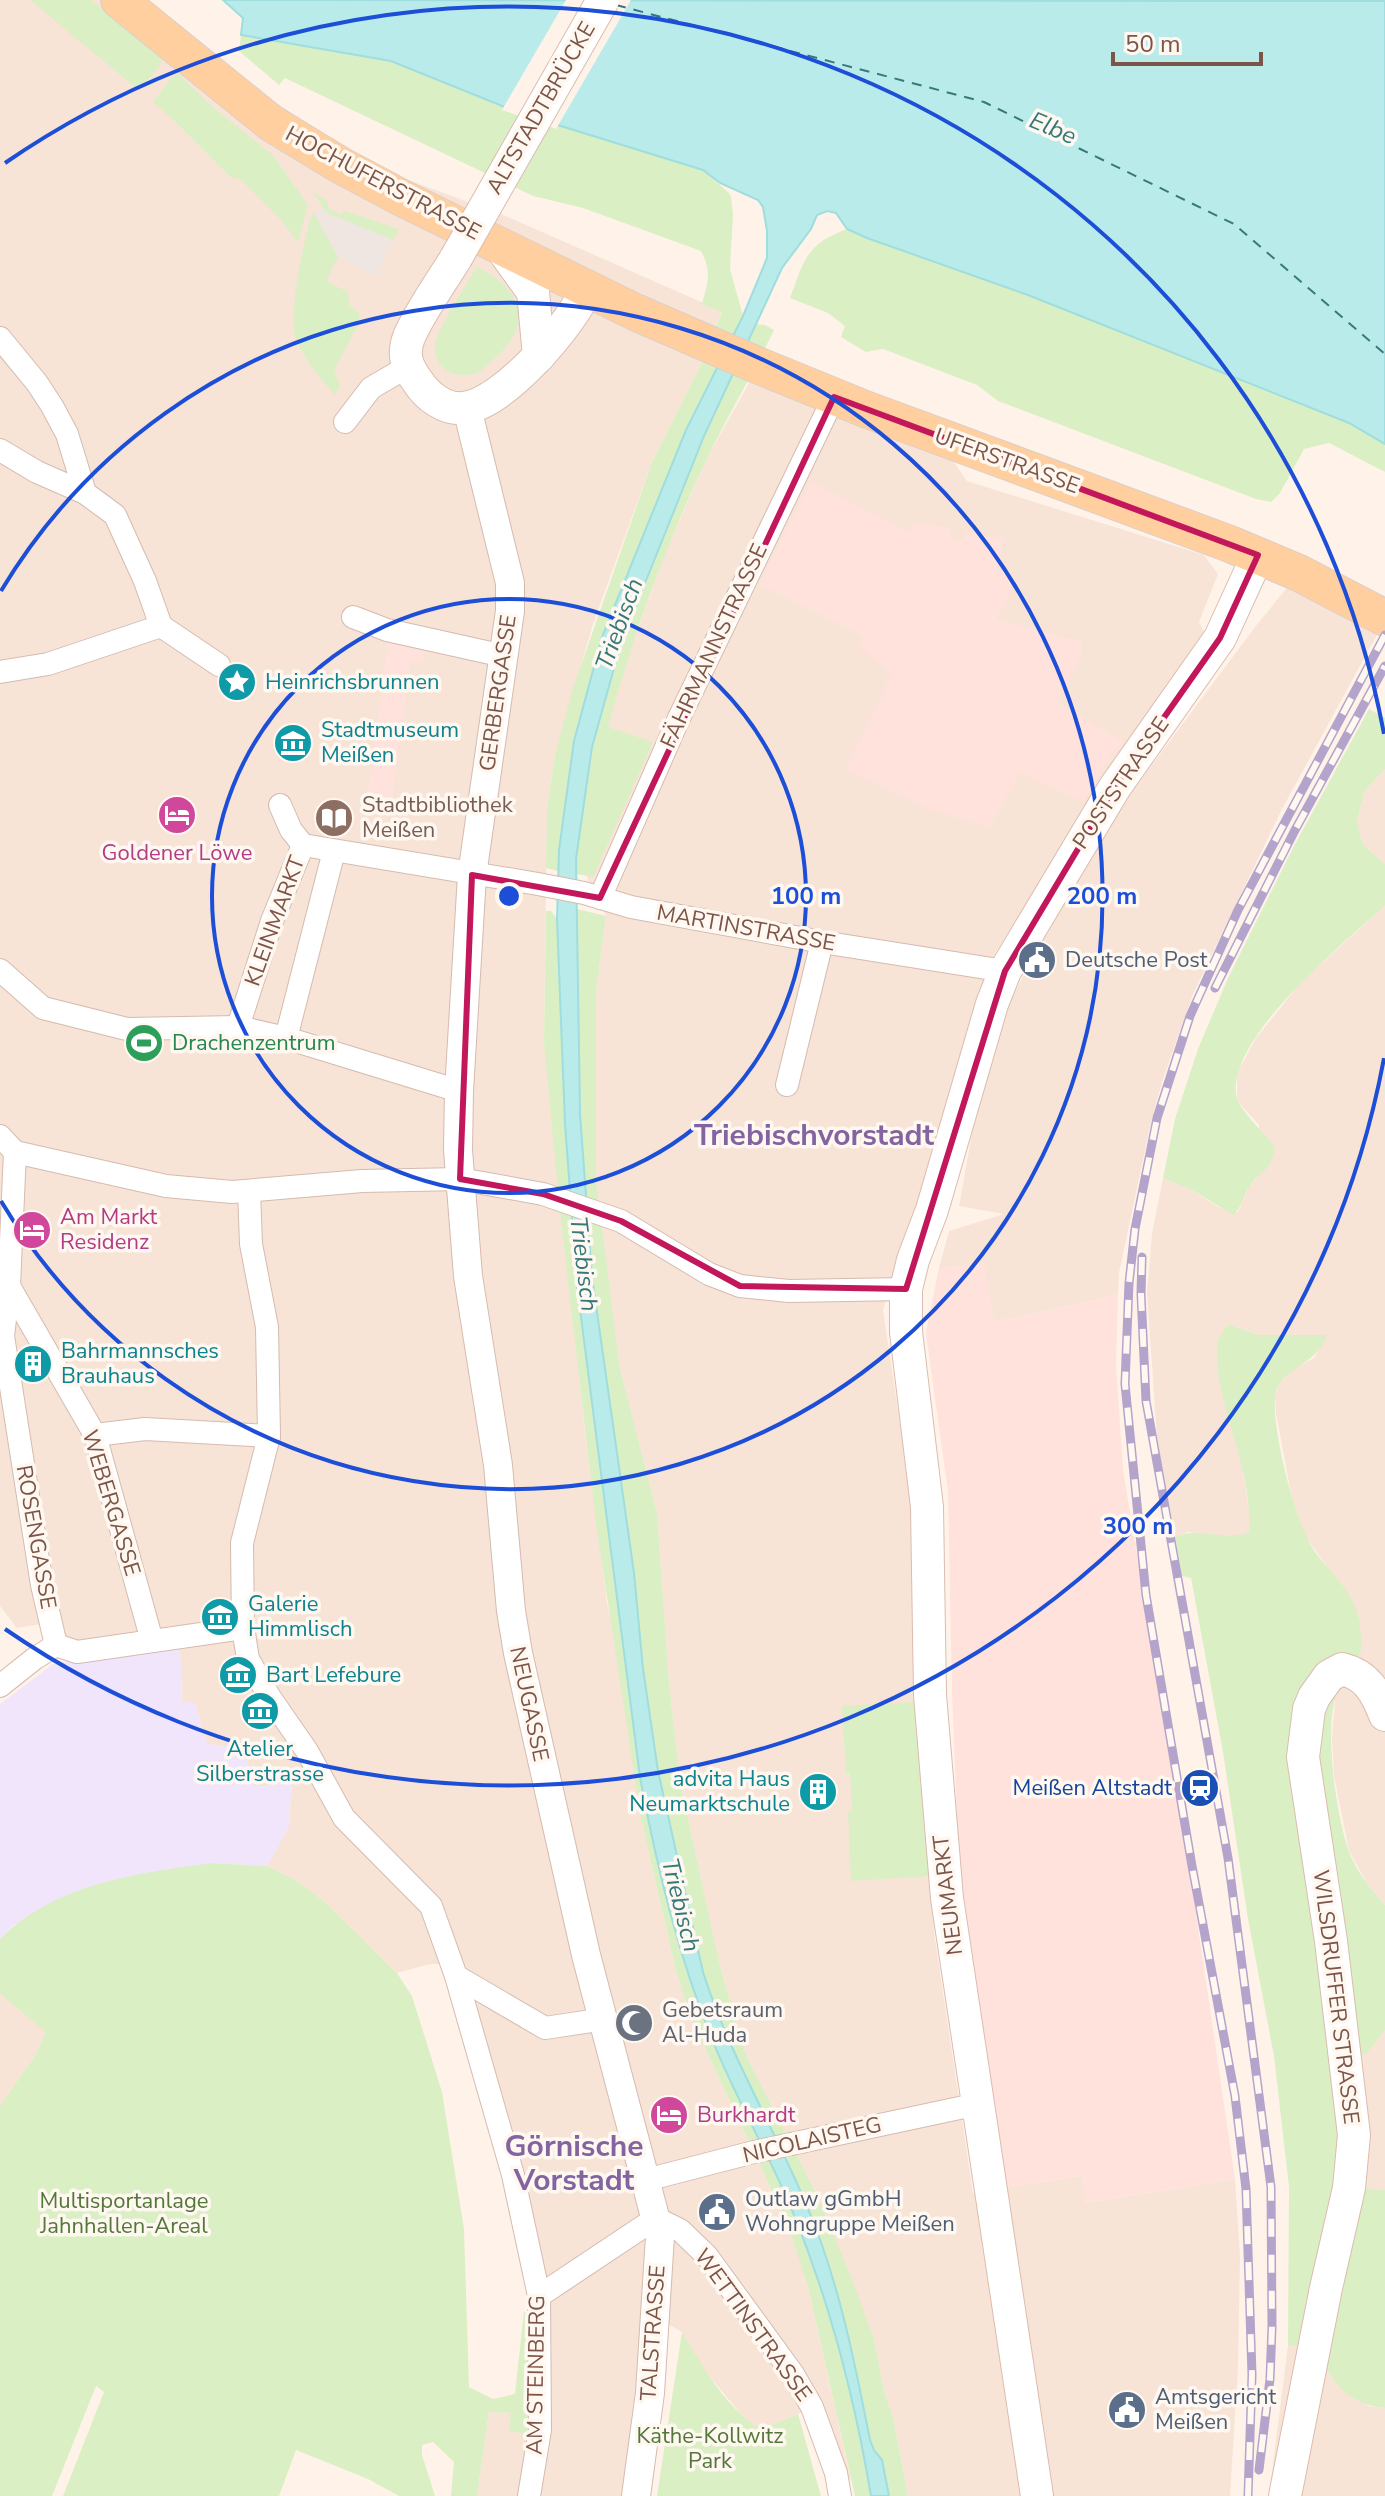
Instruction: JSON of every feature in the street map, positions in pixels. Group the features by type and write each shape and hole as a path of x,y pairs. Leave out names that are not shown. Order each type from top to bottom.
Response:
{"main road":[{"name":"HOCHUFERSTRASSE","path":"119,0 271,123 348,169 587,288"},
{"name":"ALTSTADTBRÜCKE","path":"407,367 405,357 409,337 603,0"},
{"path":"499,245 533,292 539,356"},
{"path":"407,367 427,395 455,408 467,408 487,400 539,356 581,302 587,288"},
{"name":"UFERSTRASSE","path":"587,288 635,312 834,397 1258,555 1385,618"},
{"name":"POSTSTRASSE","path":"906,1289 992,1004 1005,971 1115,787 1220,638 1258,555"},
{"name":"NEUMARKT","path":"906,1289 906,1332 928,1530 930,1695 945,1884 1037,2496"},
{"name":"WILSDRUFFER STRASSE","path":"1285,2496 1349,2188 1354,2135 1333,1956 1306,1786 1303,1757 1305,1730 1309,1709 1319,1688 1329,1676 1342,1669 1366,1680 1377,1694 1385,1715"}],"street":[{"path":"0,338 52,406 67,434 85,493"},
{"path":"345,422 371,388 407,367"},
{"name":"FÄHRMANNSTRASSE","path":"592,896 834,397"},
{"name":"GERBERGASSE","path":"459,1091 472,875 510,611 510,583 467,408"},
{"path":"0,450 37,472 85,493 115,515 145,581 161,626 219,665"},
{"path":"353,617 387,630 504,656"},
{"path":"0,672 48,664 161,626"},
{"path":"280,805 291,830 303,845"},
{"name":"KLEINMARKT","path":"238,1027 272,921 303,845 472,875"},
{"name":"KLEINMARKT","path":"286,1038 334,851"},
{"name":"MARTINSTRASSE","path":"472,875 538,884 631,907 822,942 1005,971"},
{"path":"787,1085 822,942"},
{"path":"0,970 43,1008 127,1029 238,1027 286,1038 459,1091"},
{"name":"NEUGASSE","path":"459,1091 460,1179 468,1276 498,1465 511,1611 518,1653 586,1955 656,2218"},
{"path":"8,1144 166,1186 232,1192 362,1181 460,1179 559,1199 621,1221 709,1274 740,1286 789,1291 906,1289"},
{"name":"ROSENGASSE","path":"8,1144 9,1286 3,1336 42,1585 56,1645"},
{"path":"0,1686 56,1645 77,1652 152,1641 250,1639 242,1543 269,1436 267,1327 251,1244 249,1191"},
{"name":"WEBERGASSE","path":"9,1286 95,1435 152,1641"},
{"path":"95,1435 145,1429 269,1436"},
{"name":"AM STEINBERG","path":"250,1639 248,1659 330,1789 344,1818 431,1906 456,1976 513,2175 539,2296 540,2430 529,2496"},
{"path":"456,1976 545,2028 605,2019"},
{"name":"NICOLAISTEG","path":"646,2180 754,2152 978,2104"},
{"path":"539,2296 656,2218"},
{"name":"TALSTRASSE","path":"636,2496 650,2393 656,2318 660,2236 656,2218"},
{"name":"WETTINSTRASSE","path":"656,2218 680,2230 707,2256 793,2374 812,2407 836,2473 840,2496"}],"highlighted area":[{"path":"834,397 1258,555 1220,638 1115,787 1005,971 906,1289 740,1286 621,1221 543,1194 460,1179 472,875 600,898"}],"shaded area":[{"path":"0,0 148,0 267,97 354,153 400,177 501,214 722,311 702,362 652,462 593,624 555,755 547,808 544,1043 585,1432 607,1603 618,1653 641,1819 675,1967 690,2016 788,2225 798,2254 851,2480 836,2473 812,2408 758,2428 745,2419 705,2371 682,2332 656,2318 636,2496 477,2496 489,2412 511,2413 539,2296 446,1964 430,1964 397,1973 325,1902 294,1879 267,1866 289,1826 292,1783 255,1787 207,1744 195,1703 182,1702 180,1643 72,1661 53,1622 17,1628 0,1606"},
{"path":"322,208 338,219 393,240 377,277 338,257 314,213"},
{"path":"756,378 951,458 967,481 1204,555 1218,574 1199,622 1204,632 1169,689 1113,766 995,953 981,990 925,1186 883,1310 912,1505 934,1932 973,2193 1082,2176 1086,2203 1235,2179 1240,2257 1238,2367 1230,2496 908,2496 874,2339 818,2197 747,2057 721,1970 681,1786 669,1683 657,1513 620,1368 596,1179 596,993 606,916 587,878 600,756 622,674 665,553 707,458 749,383"},
{"path":"811,482 909,532 915,522 951,528 950,538 964,540 966,530 1004,539 996,570 1015,578 996,619 1082,642 1082,654 1058,703 1124,742 1112,754 1083,802 1020,773 989,828 925,807 845,769 892,674 858,645 863,636 759,584"},
{"path":"1299,573 1385,620 1281,811 1193,994 1151,1122 1119,1273 1118,1295 994,1322 955,1267 939,1268 949,1231 1004,1214 959,1206 979,1094 1005,1010 1053,921 1125,801"},
{"path":"389,637 426,644 423,663 411,661 391,806 367,801"},
{"path":"1385,769 1385,864 1363,845 1357,822 1364,792"},
{"path":"1385,906 1385,1905 1368,1885 1349,1851 1334,1776 1332,1737 1335,1698 1349,1669 1359,1619 1352,1601 1305,1536 1293,1504 1276,1413 1275,1396 1279,1383 1293,1369 1314,1358 1327,1335 1258,1335 1228,1324 1217,1340 1220,1386 1241,1458 1250,1516 1249,1532 1239,1537 1188,1532 1175,1537 1157,1438 1147,1293 1152,1234 1163,1178 1192,1190 1218,1207 1238,1212 1249,1187 1258,1177 1259,1125 1237,1101 1237,1073 1256,1038 1302,981"},
{"path":"984,1263 994,1322 1118,1295 1116,1365 1123,1470 1194,1900 1235,2179 1085,2203 1082,2176 1006,2188 960,1893 948,1492 926,1333 939,1268"},
{"path":"180,1643 182,1701 195,1703 207,1744 244,1748 255,1787 292,1782 289,1826 267,1866 213,1863 14,1925 0,1939 0,1704 53,1664"},
{"path":"0,1994 47,2032 36,2054 0,2106"},
{"path":"1385,2030 1385,2190 1349,2188 1347,2064 1368,2052"},
{"path":"1288,2345 1315,2349 1368,2406 1385,2408 1385,2496 1269,2496"}],"green space":[{"path":"30,0 91,0 162,57 161,64 143,87 135,87"},
{"path":"241,35 391,61 522,114 703,170 731,197 730,269 743,316 686,430 602,637 559,850 558,871 546,868 547,808 555,755 572,691 652,462 702,362 722,312 702,304 708,277 707,265 701,251 583,208 533,196 285,78 279,85 239,51"},
{"path":"178,74 215,109 273,155 308,205 298,242 238,177 234,180 153,102"},
{"path":"312,191 328,202 328,208 340,214 345,211 399,229 393,240 327,213"},
{"path":"314,213 338,257 326,281 348,292 349,305 359,313 359,323 334,370 340,385 335,395 303,354 294,328 304,243"},
{"path":"847,229 1028,295 1349,423 1385,444 1385,472 1329,443 1304,449 1280,493 1271,502 1256,499 998,401 977,385 883,349 866,352 841,337 845,326 828,313 790,298 808,255 823,241"},
{"path":"477,267 504,285 518,307 519,319 508,345 486,366 469,375 455,374 439,363 436,341"},
{"path":"756,324 774,330 714,445 677,526 639,625 608,727 653,742 593,877 576,874 590,758 624,636 686,478"},
{"path":"1369,709 1385,718 1385,769 1364,792 1357,822 1363,845 1385,864 1385,906 1291,994 1248,1049 1237,1075 1237,1099 1275,1147 1268,1167 1250,1186 1233,1215 1192,1190 1163,1178 1175,1119 1198,1049 1228,978 1294,846"},
{"path":"577,909 606,916 596,993 596,1179 620,1368 657,1513 669,1683 681,1786 721,1970 747,2057 818,2197 874,2339 908,2496 889,2496 882,2460 870,2440 854,2359 822,2244 713,2004 658,1772 643,1669 634,1573 592,1277 580,1114"},
{"path":"546,911 551,911 557,919 565,1124 577,1286 646,1810 660,1875 698,2003 719,2056 792,2210 818,2279 849,2387 871,2496 855,2496 808,2287 788,2225 690,2016 675,1967 641,1819 597,1532 561,1222 544,1043"},
{"path":"1228,1324 1258,1335 1327,1335 1315,1354 1283,1379 1275,1397 1275,1412 1281,1453 1299,1518 1313,1549 1352,1600 1361,1635 1359,1656 1335,1699 1331,1733 1336,1795 1348,1849 1359,1872 1385,1905 1385,2030 1368,2052 1347,2064 1349,2187 1385,2190 1385,2408 1371,2406 1350,2396 1335,2381 1315,2349 1288,2345 1289,2187 1274,2056 1191,1578 1182,1576 1175,1537 1193,1533 1231,1536 1249,1532 1244,1478 1219,1378 1217,1340"},
{"path":"916,1702 930,1876 851,1881 848,1812 852,1811 842,1706"},
{"name":"Multisportanlage Jahnhallen-Areal","path":"213,1863 267,1866 294,1879 325,1902 397,1973 412,1996 442,2092 464,2229 469,2387 493,2399 515,2394 524,2311 534,2324 536,2436 509,2431 511,2413 489,2412 477,2496 451,2496 454,2462 433,2442 422,2445 422,2455 435,2496 399,2496 368,2479 296,2450 279,2496 63,2496 104,2392 96,2386 52,2496 0,2496 0,2106 36,2054 46,2032 0,1994 0,1939 22,1920 72,1893 127,1877"},
{"name":"Käthe-Kollwitz Park","path":"682,2332 725,2397 759,2428 798,2414 821,2496 657,2496"}],"water":[{"path":"223,0 1385,1 1385,444 1349,423 1028,295 867,238 847,229 836,213 827,211 817,215 811,229 782,268 704,436 621,643 592,747 576,859 580,1114 592,1277 634,1573 643,1669 658,1771 703,1972 730,2042 794,2176 822,2245 843,2317 870,2440 882,2460 889,2496 871,2496 849,2387 818,2279 782,2188 710,2034 687,1971 660,1875 640,1777 577,1286 565,1124 557,919 559,850 574,741 602,637 686,430 743,316 767,258 763,207 758,200 720,183 703,170 522,114 391,61 241,35 243,18"}],"pier":[{"path":"566,0 631,0 556,129 502,110"}],"ferry route":[{"path":"616,5 984,102 1234,224 1385,354"}],"railway":[{"path":"1248,2496 1252,2375 1246,2189 1235,2096 1146,1595 1125,1384 1129,1283 1135,1229 1157,1118 1190,1016 1238,910 1385,635"},
{"path":"1215,988 1294,832 1385,666"},
{"path":"1142,1257 1146,1401 1228,1858 1271,2187 1270,2379 1259,2470"}],"place":[{"name":"Heinrichsbrunnen","path":"237,682"},
{"name":"Stadtmuseum Meißen","path":"293,743"},
{"name":"Goldener Löwe","path":"177,815"},
{"name":"Stadtbibliothek Meißen","path":"334,818"},
{"name":"Deutsche Post","path":"1037,960"},
{"name":"Drachenzentrum","path":"144,1043"},
{"name":"Am Markt Residenz","path":"32,1230"},
{"name":"Bahrmannsches Brauhaus","path":"33,1364"},
{"name":"Galerie Himmlisch","path":"220,1617"},
{"name":"Bart Lefebure","path":"238,1675"},
{"name":"Atelier Silberstrasse","path":"260,1711"},
{"name":"Meißen Altstadt","path":"1200,1788"},
{"name":"advita Haus Neumarktschule","path":"818,1792"},
{"name":"Gebetsraum Al-Huda","path":"634,2023"},
{"name":"Burkhardt","path":"669,2115"},
{"name":"Outlaw gGmbH Wohngruppe Meißen","path":"717,2212"},
{"name":"Amtsgericht Meißen","path":"1127,2410"}],"district":[{"name":"Triebischvorstadt","path":"814,1135"},
{"name":"Görnische Vorstadt","path":"574,2163"}],"water label":[{"name":"Elbe","path":"1053,128"},
{"name":"Triebisch","path":"619,624"},
{"name":"Triebisch","path":"584,1264"},
{"name":"Triebisch","path":"681,1905"}]}
